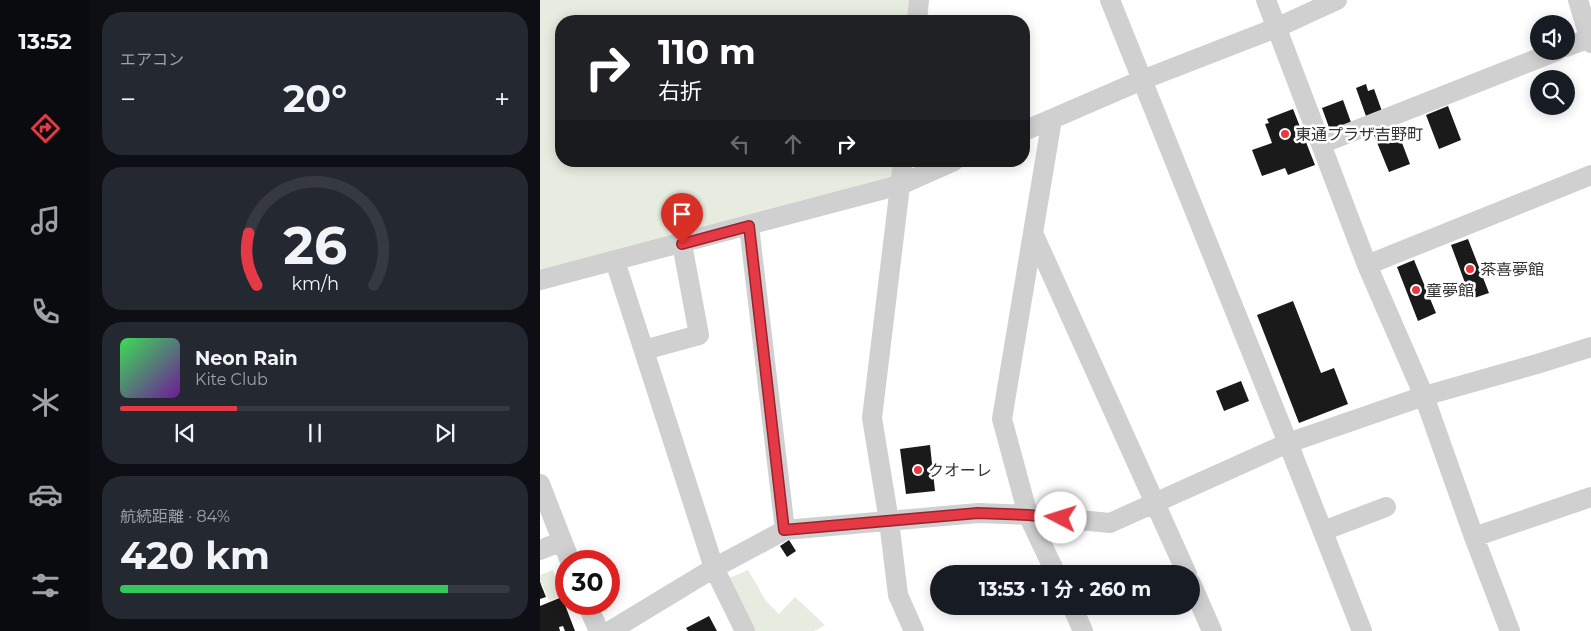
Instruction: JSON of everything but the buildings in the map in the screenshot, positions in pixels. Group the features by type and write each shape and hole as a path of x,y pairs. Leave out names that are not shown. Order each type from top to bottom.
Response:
{"street":[{"path":"918,15 919,0"},
{"path":"1110,0 1362,631"},
{"path":"1266,0 1367,265 1424,396 1474,537 1510,631"},
{"path":"1030,128 1142,80 1276,28 1337,0"},
{"path":"1575,44 1590,40 1578,0"},
{"path":"1321,144 1534,60"},
{"path":"1052,119 1002,419 1028,515 1052,565"},
{"path":"902,167 872,418 898,595 914,631"},
{"path":"540,280 900,185 940,167"},
{"path":"1367,265 1591,175"},
{"path":"749,226 784,530"},
{"path":"1033,233 1183,565"},
{"path":"644,350 699,335 682,244"},
{"path":"615,261 714,568 745,631"},
{"path":"610,631 714,568 784,530 978,513 1028,515 1110,523 1288,443 1424,396 1591,347"},
{"path":"540,484 566,550"},
{"path":"1474,537 1591,497"},
{"path":"1323,531 1386,507"},
{"path":"540,550 562,541"},
{"path":"1200,604 1212,631"},
{"path":"592,615 599,631"},
{"path":"1076,615 1084,631"}],"shaded area":[{"path":"540,0 911,0 910,15 555,15 555,167 892,167 891,179 540,272"},
{"path":"553,570 555,575 555,599 549,601 542,584 540,584 540,575"},
{"path":"748,570 766,601 779,614 795,597 825,625 814,631 754,631 727,579"}],"place":[{"name":"東通プラザ吉野町","path":"1285,134"},
{"name":"茶喜夢館","path":"1470,269"},
{"name":"童夢館","path":"1416,290"},
{"name":"クオーレ","path":"918,470"}],"route":[{"path":"682,244 749,226 784,530 978,513 1061,518"}]}
